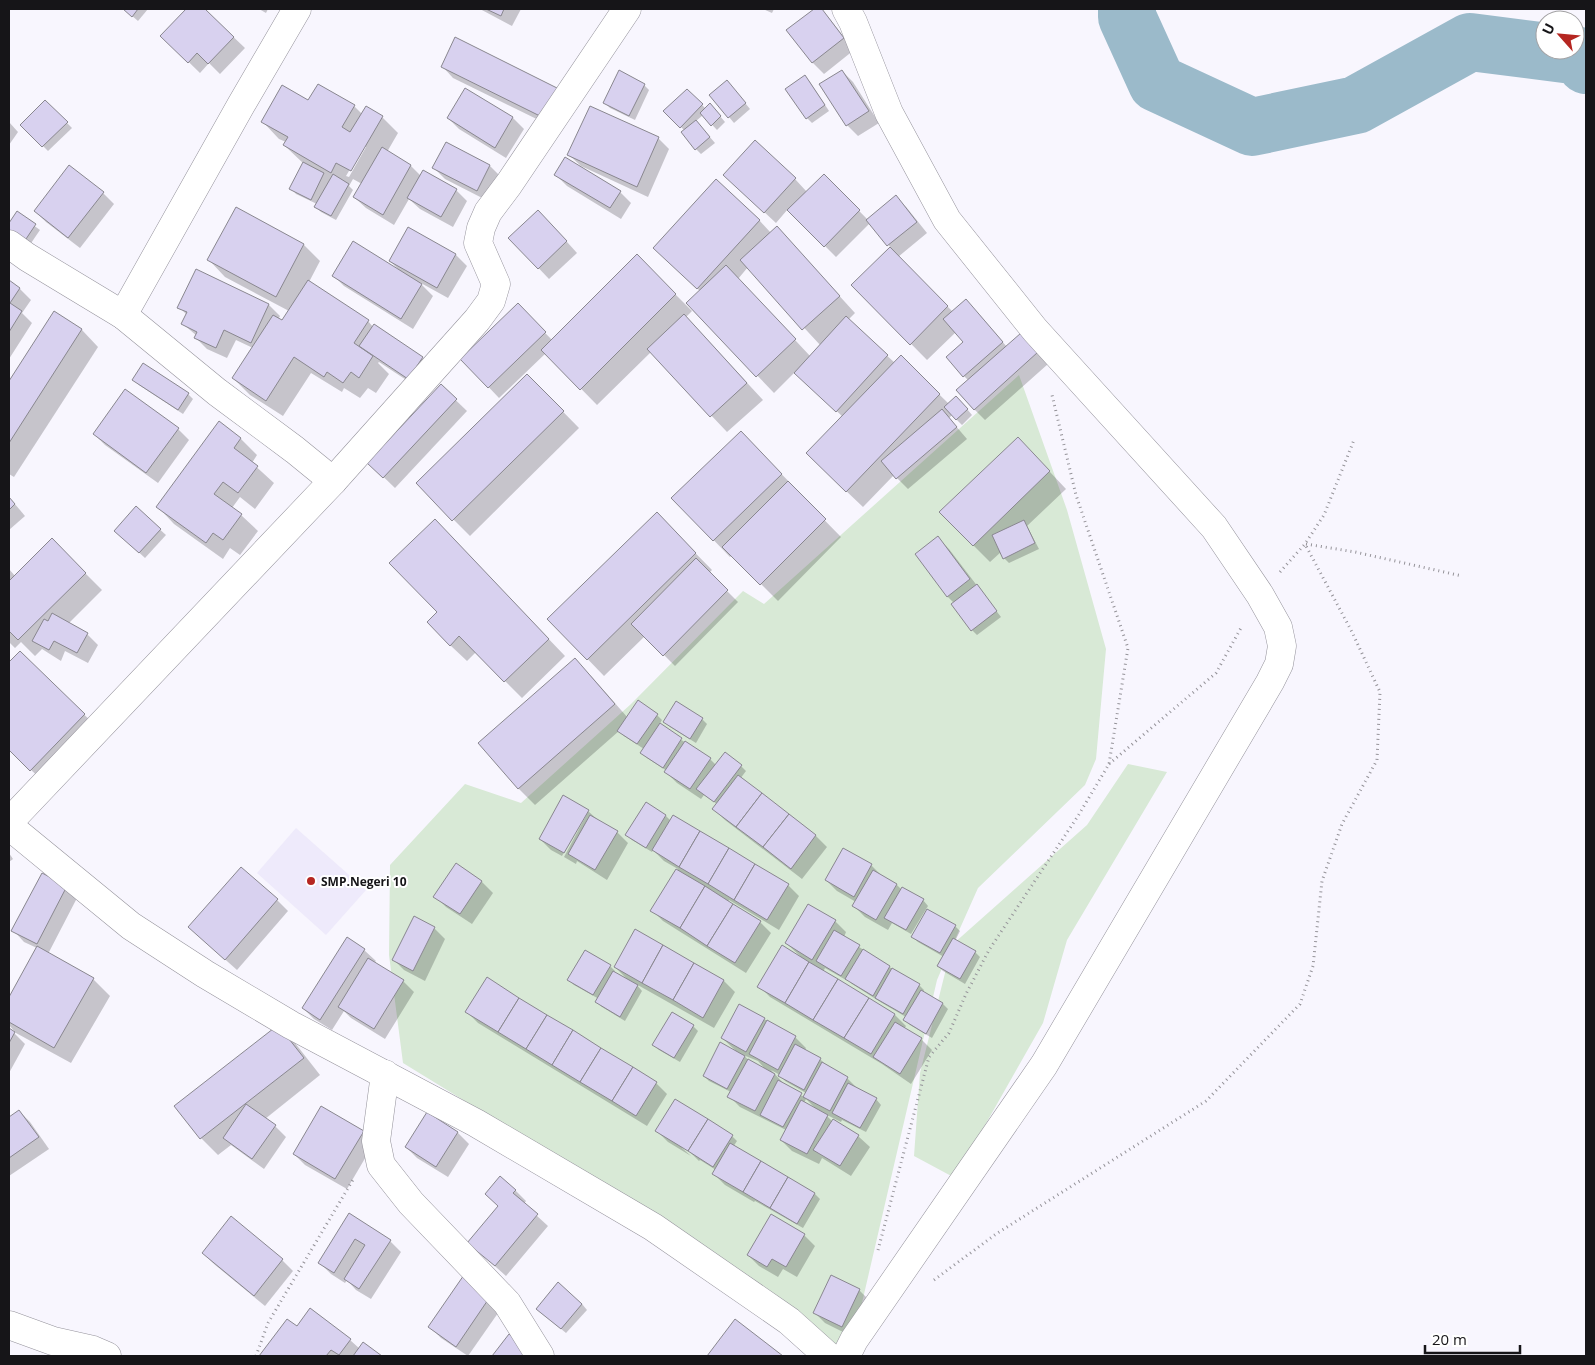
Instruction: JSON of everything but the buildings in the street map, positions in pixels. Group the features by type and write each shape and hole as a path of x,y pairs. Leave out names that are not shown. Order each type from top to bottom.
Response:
{"street":[{"path":"123,315 240,105 297,9"},
{"path":"627,9 509,184 488,212 481,228 478,243 496,284 491,301 477,320 333,481 9,824 140,931 205,974 292,1025 476,1123 653,1227 790,1321 828,1356"},
{"path":"846,9 889,113 947,220 1035,330 1214,527 1260,594 1278,627 1282,646 1280,664 1270,682 1044,1064 854,1340 846,1356"},
{"path":"9,244 28,258 123,315 217,392 333,481"},
{"path":"385,1074 376,1142 381,1165 411,1203 507,1303 540,1356"},
{"path":"9,1325 53,1341 93,1350 107,1356"}],"path":[{"path":"876,1255 929,1057 949,1033 966,994 989,950 1078,816 1109,764 1128,648 1076,495 1052,392"},
{"path":"933,1281 996,1234 1206,1101 1300,1004 1313,966 1322,881 1342,824 1377,760 1380,692 1352,632 1305,544 1355,552 1462,576"},
{"path":"256,1356 268,1323 376,1142"}],"shaded area":[{"name":"SMP.Negeri 10","path":"296,828 366,890 326,935 257,873"}],"green space":[{"path":"1019,375 1067,510 1106,649 1096,759 1085,785 978,888 953,944 1087,825 1128,764 1167,772 1067,940 1043,1023 955,1178 914,1156 920,1073 952,945 937,980 855,1333 838,1356 556,1157 403,1063 389,955 390,865 465,784 521,803 631,704 743,591 764,604"}],"waterway":[{"path":"1127,9 1127,17 1157,83 1252,127 1356,105 1470,42 1580,56 1586,65"}],"place":[{"name":"SMP.Negeri 10","path":"311,881"}]}
